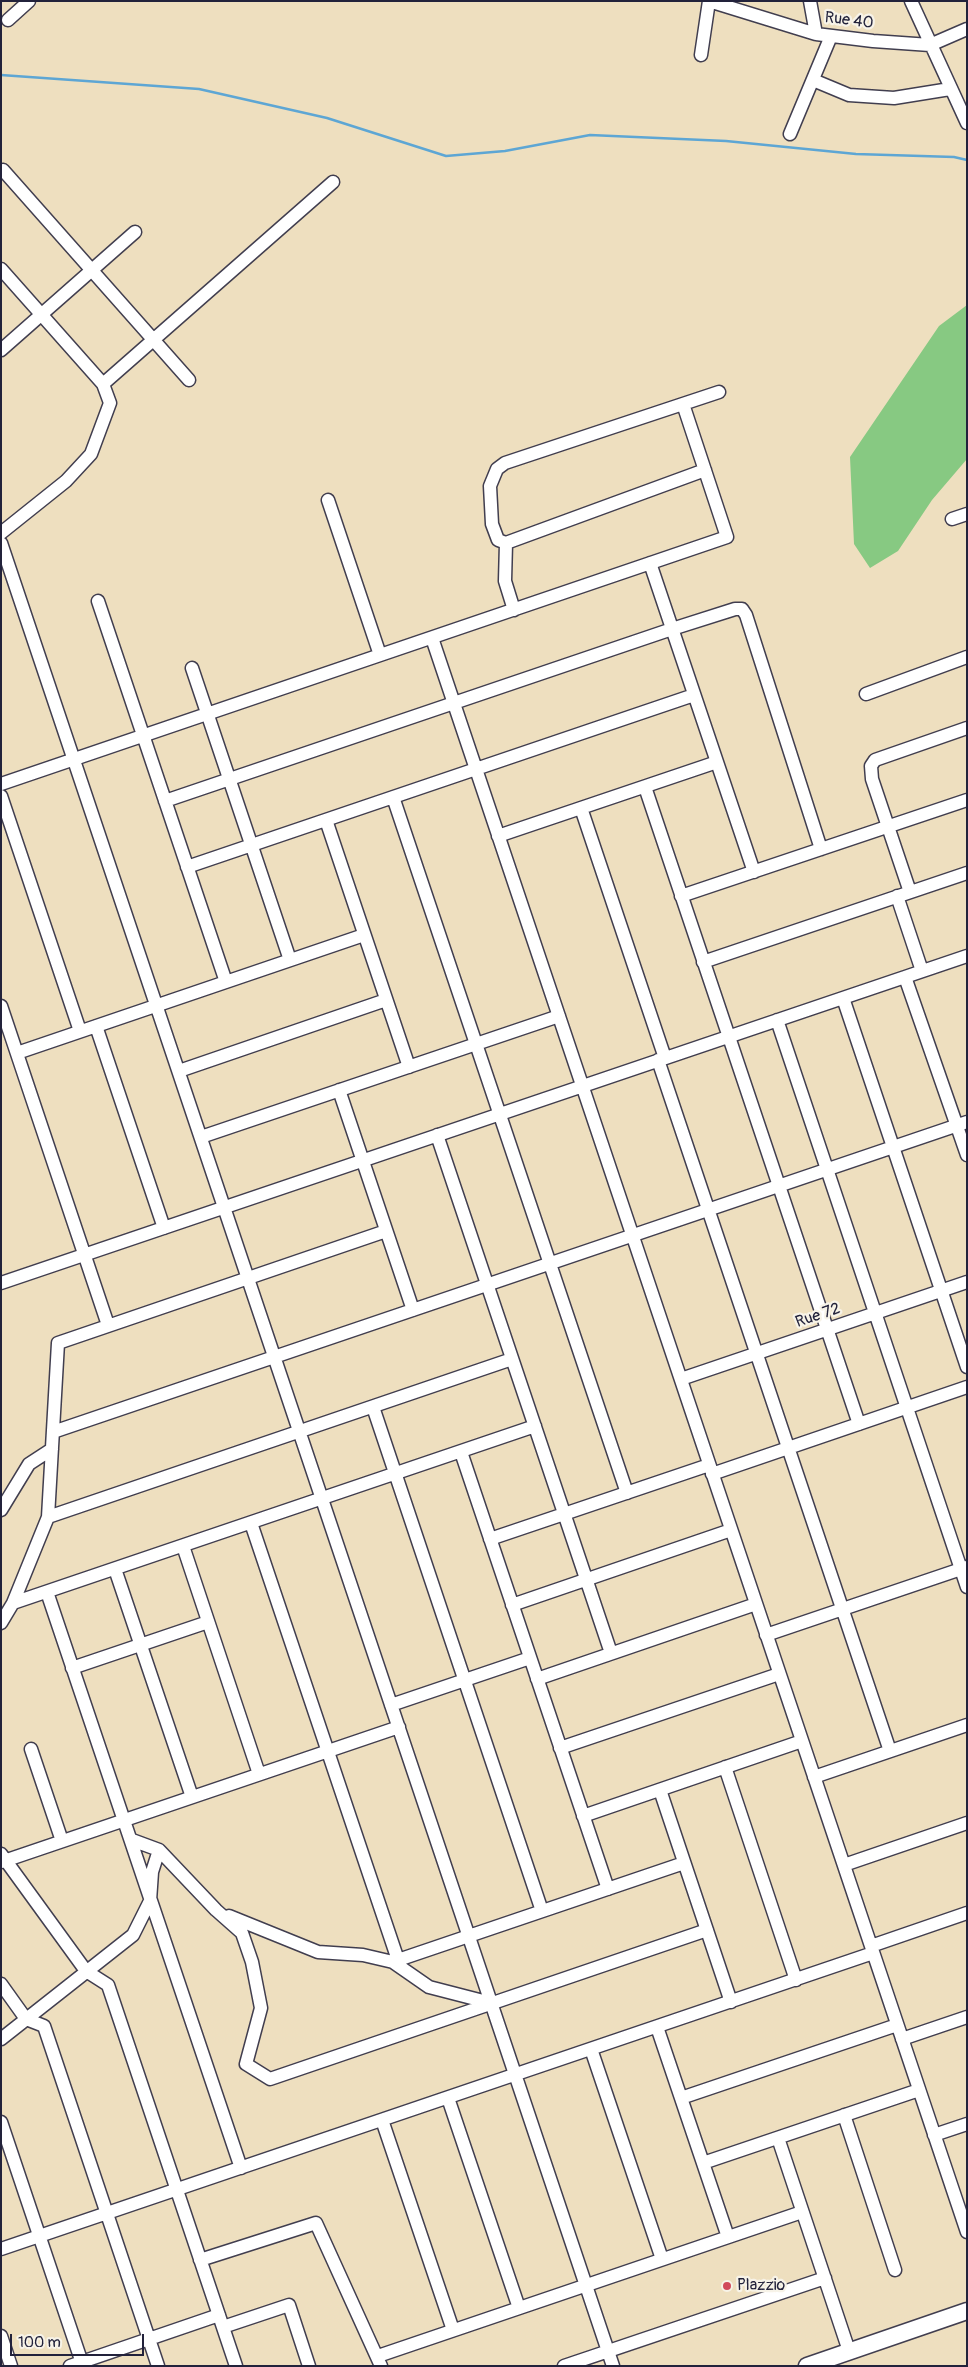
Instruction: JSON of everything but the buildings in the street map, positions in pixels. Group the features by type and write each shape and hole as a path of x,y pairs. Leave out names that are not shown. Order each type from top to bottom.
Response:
{"main road":[{"path":"807,2366 967,2311"}],"street":[{"path":"8,20 29,1"},
{"path":"701,55 709,1"},
{"name":"Rue 40","path":"709,1 816,34 930,45"},
{"path":"810,1 816,34"},
{"path":"911,1 967,123"},
{"path":"930,45 967,30"},
{"path":"790,134 831,36"},
{"path":"813,80 849,95 894,98 950,89"},
{"path":"3,170 189,380"},
{"path":"103,384 332,182"},
{"path":"1,350 135,232"},
{"path":"1,270 103,384 110,403 91,454 66,481 1,533"},
{"path":"705,470 506,543 498,540 492,524 490,486 497,469 505,463 718,392"},
{"path":"1,784 727,537 683,404"},
{"path":"328,500 380,655"},
{"path":"952,519 967,514"},
{"path":"1,542 5,568 74,759 613,2366"},
{"path":"506,543 505,581 514,610"},
{"path":"650,564 754,872"},
{"path":"98,600 226,982"},
{"path":"165,801 672,629 735,609 742,609 746,615 821,849"},
{"path":"432,638 934,2135 963,2207 967,2232"},
{"path":"866,694 967,657"},
{"path":"192,668 290,960"},
{"path":"187,867 694,694"},
{"path":"910,892 872,779 870,766 875,760 967,728"},
{"path":"498,836 717,762"},
{"path":"645,787 859,1424"},
{"path":"1,796 80,1031"},
{"path":"393,797 627,1493"},
{"path":"681,896 967,800"},
{"path":"582,808 708,1210 890,1751"},
{"path":"326,820 409,1067"},
{"path":"704,962 967,873"},
{"path":"897,896 922,971"},
{"path":"17,1053 364,935"},
{"path":"1,1283 967,956"},
{"path":"906,977 962,1124 967,1155"},
{"path":"843,998 967,1367"},
{"path":"179,1071 386,1000"},
{"path":"1,1006 108,1325"},
{"path":"201,1137 558,1016"},
{"path":"777,1020 907,1408 964,1568 967,1587"},
{"path":"96,1026 164,1228"},
{"path":"339,1090 413,1310"},
{"path":"53,1432 962,1124"},
{"path":"437,1136 611,1653"},
{"path":"1,1623 13,1603 48,1517 58,1343 386,1231"},
{"name":"Rue 72","path":"681,1380 967,1282"},
{"path":"48,1517 512,1359"},
{"path":"490,1539 627,1493 788,1448 967,1387"},
{"path":"373,1406 542,1911"},
{"path":"13,1603 535,1426"},
{"path":"1,1510 29,1464 52,1449"},
{"path":"461,1452 608,1889"},
{"path":"251,1523 398,1960 684,1863"},
{"path":"512,1605 731,1530"},
{"path":"183,1546 260,1774"},
{"path":"766,1635 964,1568"},
{"path":"115,1569 192,1797"},
{"path":"47,1592 241,2168"},
{"path":"537,1679 756,1604"},
{"path":"72,1668 208,1622"},
{"path":"391,1705 530,1658"},
{"path":"560,1748 779,1674"},
{"path":"814,1777 967,1725"},
{"path":"236,2366 108,1985 86,1971 3,1859 62,1841 399,1727"},
{"path":"583,1816 802,1741"},
{"path":"31,1749 62,1841"},
{"path":"725,1768 796,1980"},
{"path":"660,1790 731,2002"},
{"path":"844,1865 967,1823"},
{"path":"132,1840 159,1850 216,1910 242,1933 252,1962 261,2008 246,2064 270,2078 707,1930"},
{"path":"1,2039 133,1935 150,1901 152,1872 159,1850"},
{"path":"216,1910 259,1930 318,1952 363,1955 393,1962 429,1987 491,2003"},
{"path":"1,2249 796,1980 967,1913"},
{"path":"1,1984 26,2019 44,2026 158,2366"},
{"path":"902,2039 967,2017"},
{"path":"681,2098 897,2025"},
{"path":"657,2027 728,2237"},
{"path":"591,2049 662,2259"},
{"path":"703,2163 919,2090"},
{"path":"448,2098 519,2308"},
{"path":"844,2116 895,2270"},
{"path":"382,2120 453,2330"},
{"path":"1,2122 40,2236 78,2364 149,2339 289,2305 309,2366"},
{"path":"934,2135 967,2124"},
{"path":"778,2138 849,2351"},
{"path":"200,2260 316,2223 380,2361 453,2330 802,2212"},
{"path":"564,2366 824,2278"},
{"path":"1,2336 11,2366"}],"green space":[{"path":"967,305 967,459 932,500 898,551 870,568 854,544 850,457 939,326"}],"waterway":[{"path":"1,75 199,89 327,118 446,156 505,151 590,135 726,141 856,154 954,157 967,160"}],"place":[{"name":"Plazzio","path":"727,2286"}]}
